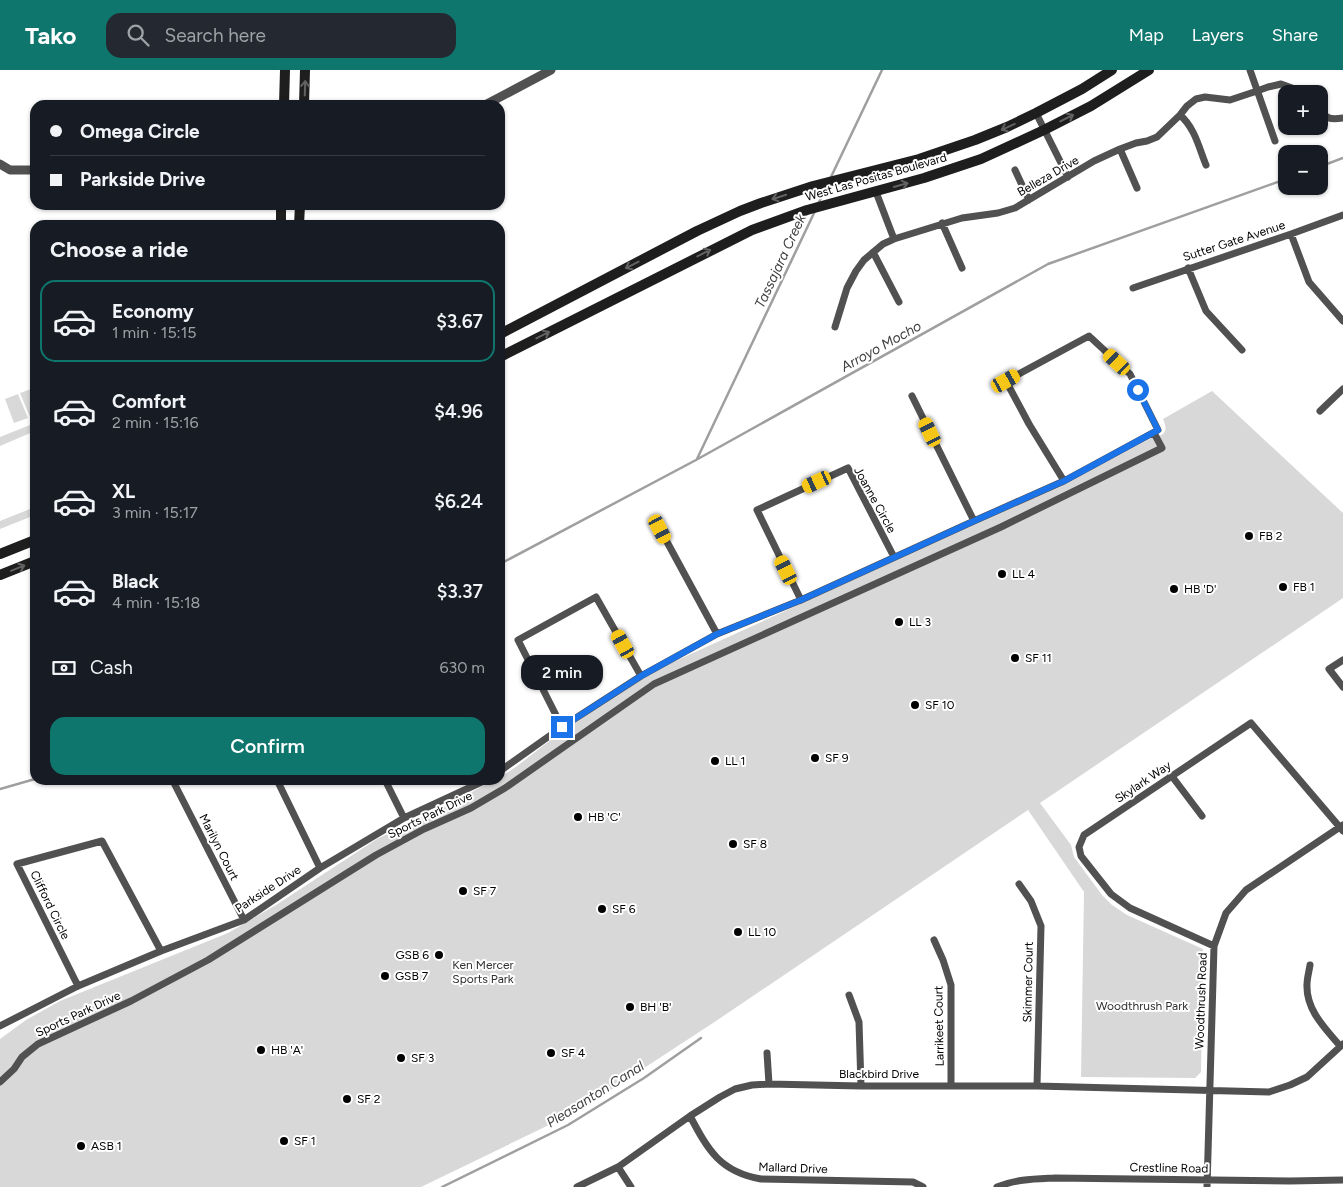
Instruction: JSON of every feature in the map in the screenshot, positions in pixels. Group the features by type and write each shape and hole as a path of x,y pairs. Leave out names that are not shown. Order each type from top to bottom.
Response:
{"main road":[{"path":"284,100 285,70"},
{"path":"304,100 305,70"},
{"name":"West Las Positas Boulevard","path":"505,331 731,215 826,182 919,159 975,140 1036,113 1082,89 1112,70"},
{"name":"West Las Positas Boulevard","path":"505,355 752,230 807,210 924,178 981,159 1090,106 1149,70"},
{"path":"0,554 30,542"},
{"path":"0,575 30,563"}],"street":[{"path":"494,100 551,70"},
{"path":"1250,70 1275,141"},
{"name":"Belleza Drive","path":"835,327 847,288 856,271 864,260 883,244 962,218 998,213 1014,208 1094,161 1120,149 1157,137 1196,99 1230,100 1268,87 1284,85"},
{"path":"1036,113 1068,177"},
{"path":"1180,115 1187,121 1193,131 1206,165"},
{"path":"1328,118 1332,120 1343,118"},
{"path":"1120,149 1136,188"},
{"path":"0,164 10,170"},
{"path":"0,175 10,170 30,170"},
{"path":"1014,170 1029,200"},
{"path":"876,192 894,239"},
{"name":"Sutter Gate Avenue","path":"1133,288 1343,215"},
{"path":"942,224 962,268"},
{"path":"1291,234 1309,282 1343,321"},
{"path":"873,252 899,302"},
{"path":"1188,268 1206,311 1242,350"},
{"path":"505,767 562,727 641,676 717,634 801,600 1064,481 1156,432 1130,374 1089,336 1006,381 1064,481"},
{"path":"1320,412 1343,389"},
{"path":"912,396 974,521"},
{"name":"Sports Park Drive","path":"0,1082 14,1069 22,1057 38,1044 131,1001 208,960 376,855 505,788 654,684 1001,527 1162,448 1156,432"},
{"name":"Joanne Circle","path":"801,600 757,510 848,468 894,557"},
{"path":"660,529 717,634"},
{"path":"562,727 518,640 596,597 641,676"},
{"path":"1343,660 1329,669 1343,687"},
{"name":"Skylark Way","path":"1214,946 1130,908 1111,894 1082,856 1079,847 1084,835 1252,723 1342,827"},
{"path":"1172,776 1202,816"},
{"name":"Marilyn Court","path":"175,785 244,920"},
{"path":"279,785 320,868"},
{"path":"388,785 404,818"},
{"name":"Parkside Drive","path":"1,1023 78,986 161,951 244,920 320,868 404,818 475,785"},
{"name":"Woodthrush Road","path":"1207,1183 1214,946 1226,913 1246,890 1342,827"},
{"name":"Clifford Circle","path":"78,986 17,864 102,841 161,951"},
{"name":"Skimmer Court","path":"1019,884 1031,901 1041,926 1037,1086"},
{"name":"Larrikeet Court","path":"934,940 951,985 951,1085"},
{"path":"1310,965 1307,996 1317,1019 1342,1045"},
{"path":"849,995 859,1022 861,1086"},
{"name":"Blackbird Drive","path":"577,1187 618,1167 720,1097 736,1089 752,1085 1037,1086 1269,1092 1307,1077 1342,1045"},
{"path":"767,1053 769,1084"},
{"name":"Mallard Drive","path":"690,1116 702,1138 721,1162 733,1171 747,1177 855,1184 913,1182 924,1187"},
{"path":"618,1167 631,1187"},
{"name":"Crestline Road","path":"997,1187 1008,1182 1026,1179 1055,1178 1290,1184 1343,1180"}],"green space":[{"path":"30,389 30,417 20,393"},
{"name":"Ken Mercer Sports Park","path":"1212,391 1343,513 1343,598 1040,803 1071,845 1074,857 1102,895 1112,905 1127,915 1203,949 1201,1072 1195,1078 1081,1077 1084,892 1028,810 716,1021 580,1110 421,1187 0,1187 0,1039 26,1020 60,1001 228,933 276,905 377,839 485,785 505,785 505,774 544,745 622,691 671,663 1060,487 1151,438 1162,435 1165,430 1163,419"},
{"path":"18,394 28,418 14,423 5,399"},
{"path":"30,425 30,433 0,446 0,437"},
{"path":"30,509 30,517 0,529 0,521"}],"waterway":[{"name":"Tassajara Creek","path":"830,179 882,70"},
{"name":"Arroyo Mocho","path":"1328,164 1343,158"},
{"name":"Arroyo Mocho","path":"505,561 696,460 1048,264 1278,182"},
{"name":"Tassajara Creek","path":"818,204 827,186"},
{"name":"Tassajara Creek","path":"697,459 815,211"},
{"name":"Arroyo Mocho","path":"0,789 30,780"},
{"name":"Pleasanton Canal","path":"442,1187 568,1125 644,1078 701,1038"}],"place":[{"name":"FB 2","path":"1249,536"},
{"name":"LL 4","path":"1002,574"},
{"name":"FB 1","path":"1283,587"},
{"name":"HB 'D'","path":"1174,589"},
{"name":"LL 3","path":"899,622"},
{"name":"SF 11","path":"1015,658"},
{"name":"SF 10","path":"915,705"},
{"name":"SF 9","path":"815,758"},
{"name":"LL 1","path":"715,761"},
{"name":"HB 'C'","path":"578,817"},
{"name":"SF 8","path":"733,844"},
{"name":"SF 7","path":"463,891"},
{"name":"SF 6","path":"602,909"},
{"name":"LL 10","path":"738,932"},
{"name":"GSB 6","path":"439,955"},
{"name":"GSB 7","path":"385,976"},
{"name":"BH 'B'","path":"630,1007"},
{"name":"HB 'A'","path":"261,1050"},
{"name":"SF 4","path":"551,1053"},
{"name":"SF 3","path":"401,1058"},
{"name":"SF 2","path":"347,1099"},
{"name":"SF 1","path":"284,1141"},
{"name":"ASB 1","path":"81,1146"}],"route":[{"path":"562,727 641,676 717,634 801,600 1064,481 1158,430 1138,390"}],"park label":[{"name":"Woodthrush Park","path":"1142,1006"}]}
